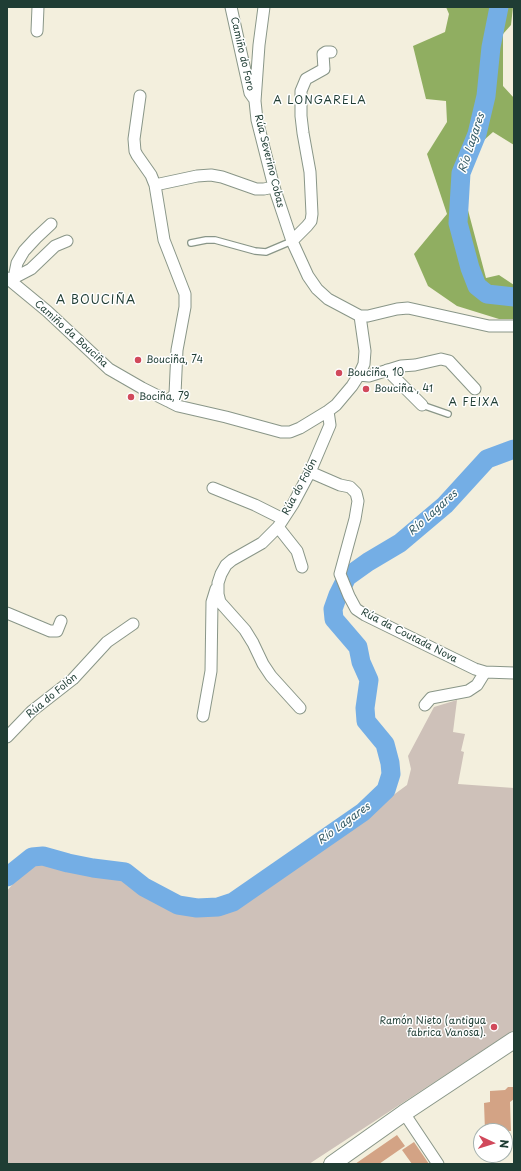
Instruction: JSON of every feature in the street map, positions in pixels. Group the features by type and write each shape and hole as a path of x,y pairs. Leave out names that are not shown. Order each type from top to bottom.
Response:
{"main road":[{"path":"332,1164 404,1113 514,1040"}],"street":[{"path":"37,31 38,7"},
{"name":"Camiño do Foro","path":"231,7 250,93 255,101"},
{"name":"Rúa Severino Cobas","path":"264,7 258,45 255,101 257,120 274,187 292,242 308,276 317,289 328,299 360,316"},
{"path":"292,242 311,221 312,214 310,172 302,133 301,91 306,79 324,69 323,54 326,52 331,52"},
{"path":"140,96 134,138 135,151 151,175 155,184 164,240 185,294 185,307 177,350 174,394 168,401"},
{"path":"155,184 197,176 211,175 222,176 256,189 274,187"},
{"path":"10,279 20,257 36,238 51,224"},
{"path":"10,279 31,269 55,246 67,241"},
{"name":"Camiño da Bouciña","path":"10,279 47,311 108,369 178,406 281,432 290,432 300,428 328,411 336,405 352,386 364,364 365,351 360,316"},
{"path":"360,316 368,316 408,308 489,326 514,326"},
{"path":"359,375 369,376 401,366 415,365 441,359 449,361 475,389"},
{"path":"387,370 422,405"},
{"name":"Rúa do Folón","path":"202,716 211,671 212,602 221,574 226,565 232,560 262,544 281,523 310,472 330,425 328,411"},
{"name":"Rúa da Coutada Nova","path":"310,472 340,485 350,487 356,493 358,501 355,519 340,574 356,609 365,615 475,669 486,672 514,673"},
{"path":"213,488 255,505 281,523 297,551 302,567"},
{"path":"218,583 220,602 245,630 271,676 300,708"},
{"path":"7,613 50,631 57,630 61,621"},
{"name":"Rúa do Folón","path":"7,737 32,711 73,679 107,642 133,624"},
{"path":"425,705 431,698 468,691 477,685 486,672"},
{"path":"404,1113 438,1164"}],"lane":[{"path":"191,243 215,240 255,252 266,252 292,242"},
{"path":"422,405 448,414"}],"shaded area":[{"path":"457,700 453,732 465,734 461,751 464,752 458,784 514,788 514,1030 309,1164 7,1164 7,891 33,859 42,859 71,867 98,872 121,873 138,887 180,910 213,913 231,909 350,827 407,785 411,769 408,756 434,707"}],"green space":[{"path":"446,7 513,7 511,25 503,34 503,86 514,98 514,145 493,132 456,165 486,278 499,275 514,285 514,319 499,319 457,306 428,286 414,254 447,214 427,154 447,122 446,101 426,99 413,46 445,32 449,14"}],"building":[{"path":"508,1087 514,1087 514,1099 510,1102 511,1123 485,1123 484,1103 490,1102 490,1091 505,1090"},
{"path":"397,1135 405,1146 379,1164 355,1164"},
{"path":"414,1142 429,1164 412,1164 402,1150"}],"waterway":[{"name":"Río Lagares","path":"499,7 491,47 486,96 477,134 461,173 458,223 470,268 477,286 487,294 514,297"},
{"name":"Río Lagares","path":"7,877 32,857 43,856 93,868 125,872 144,887 178,905 197,908 218,907 233,902 363,812 386,790 391,774 390,763 385,744 366,721 365,708 369,680 361,662 358,647 334,619 333,609 338,595 347,577 368,562 400,543 445,505 487,459 514,449"}],"place":[{"name":"Bouciña, 74","path":"138,360"},
{"name":"Bouciña, 10","path":"339,373"},
{"name":"Bouciña , 41","path":"366,389"},
{"name":"Bociña, 79","path":"131,397"},
{"name":"Ramón Nieto (antigua fabrica Vanosa).","path":"494,1027"}],"district":[{"name":"A LONGARELA","path":"320,101"},
{"name":"A BOUCIÑA","path":"96,301"},
{"name":"A FEIXA","path":"474,403"}]}
